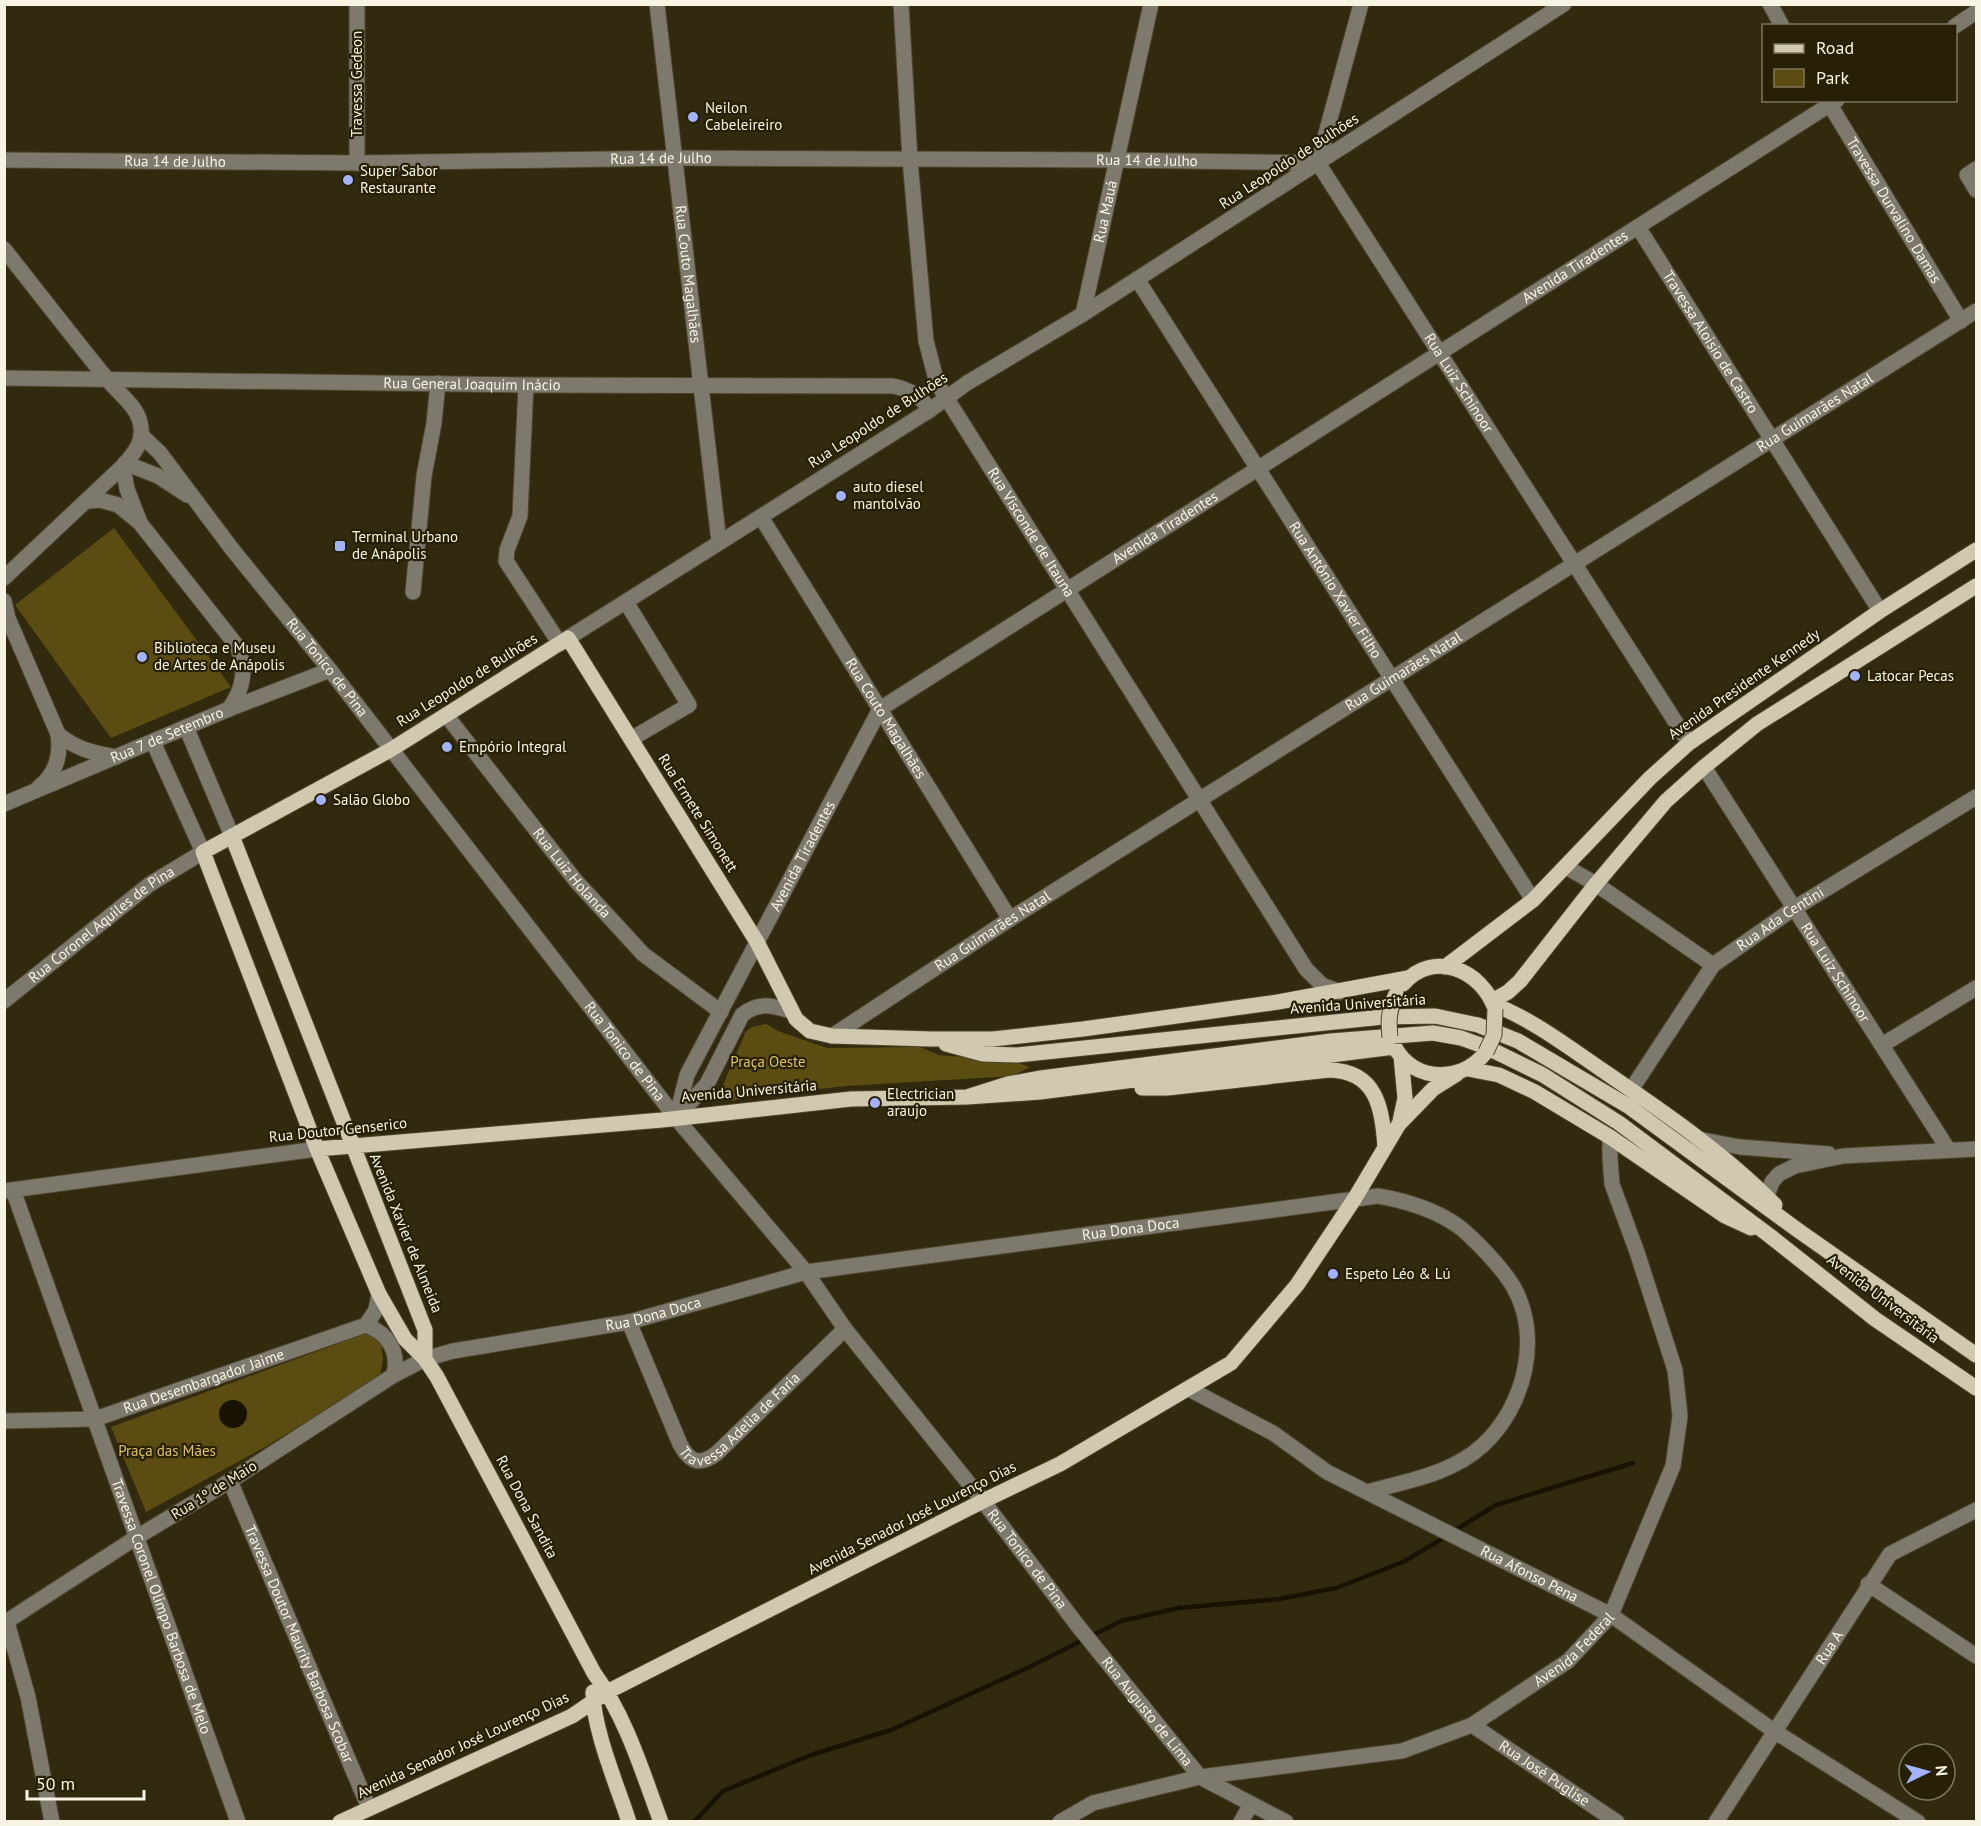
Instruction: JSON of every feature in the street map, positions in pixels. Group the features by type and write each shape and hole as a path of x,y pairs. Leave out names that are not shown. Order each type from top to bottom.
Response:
{"main road":[{"name":"Avenida Presidente Kennedy","path":"1445,967 1533,900 1650,778 1689,743 1880,611 1977,550"},
{"path":"1493,1005 1520,981 1596,884 1666,801 1704,767 1757,724 1977,586"},
{"name":"Rua Leopoldo de Bulhões","path":"202,852 392,749 564,641"},
{"name":"Rua Ermete Simonett","path":"564,641 631,740 757,942 791,1011"},
{"name":"Avenida Xavier de Almeida","path":"232,836 425,1330 425,1359"},
{"path":"202,852 317,1149 379,1294 405,1339 425,1359"},
{"path":"1445,967 1462,971 1477,980 1488,993 1493,1005 1494,1035 1486,1052 1479,1061 1462,1071 1444,1076 1414,1068 1395,1047 1388,1024 1390,1007 1395,994 1408,978 1426,969 1445,967"},
{"name":"Avenida Universitária","path":"791,1011 802,1026 810,1031 832,1036 993,1039 1083,1029 1340,992 1408,978"},
{"name":"Avenida Universitária","path":"1493,1005 1521,1016 1539,1027 1698,1139 1767,1196 1799,1232"},
{"name":"Avenida Universitária","path":"931,1039 983,1054 1017,1055 1383,1017 1435,1016 1478,1024 1518,1041 1628,1106 1799,1232 1977,1355"},
{"name":"Avenida Universitária","path":"967,1097 1008,1084 1041,1078 1330,1041 1434,1033 1461,1038 1486,1047 1543,1075 1620,1122 1875,1319 1977,1388"},
{"name":"Avenida Universitária","path":"676,1118 851,1100 1029,1093 1395,1047"},
{"name":"Avenida Senador José Lourenço Dias","path":"1395,1047 1405,1098 1399,1124"},
{"path":"1097,1085 1167,1088 1338,1070 1363,1080 1375,1095 1381,1117 1384,1147"},
{"name":"Avenida Universitária","path":"1462,1071 1499,1075 1535,1092 1610,1137 1725,1216 1770,1236"},
{"name":"Avenida Senador José Lourenço Dias","path":"340,1821 572,1716 607,1692 1059,1464 1231,1363 1297,1285 1355,1198 1399,1124 1433,1089 1462,1071"},
{"name":"Rua Doutor Genserico","path":"317,1149 676,1118"},
{"name":"Rua Dona Sandita","path":"425,1359 437,1377 594,1673 607,1692 627,1732 661,1821"},
{"name":"Rua Dona Sandita","path":"594,1673 593,1701 603,1745 629,1821"}],"street":[{"name":"Travessa Gedeon","path":"357,4 357,163"},
{"name":"Rua Couto Magalhães","path":"657,4 718,542"},
{"name":"Rua Visconde de Itauna","path":"901,4 910,160 926,341 934,375 945,399 1310,975 1322,985 1340,992"},
{"name":"Rua Mauá","path":"1083,314 1151,4"},
{"path":"1318,163 1361,4"},
{"name":"Rua Leopoldo de Bulhões","path":"564,641 930,410 968,383 1083,314 1564,4"},
{"path":"1770,4 1781,24"},
{"path":"1957,25 1977,12"},
{"name":"Avenida Tiradentes","path":"676,1118 687,1075 880,709 1831,102"},
{"name":"Travessa Durvalino Damas","path":"1831,102 1960,321"},
{"name":"Rua 14 de Julho","path":"4,160 357,163 675,158 1318,163"},
{"name":"Rua Luiz Schinoor","path":"1318,163 1689,743"},
{"path":"1977,169 1967,175 1977,190"},
{"name":"Travessa Aloisio de Castro","path":"1638,227 1880,611"},
{"path":"4,249 107,380 137,412 141,435 137,451 88,501 6,577 4,592"},
{"name":"Rua Antônio Xavier Filho","path":"1137,279 1533,900"},
{"name":"Rua Guimarães Natal","path":"832,1036 1010,918 1977,311"},
{"name":"Rua General Joaquim Inácio","path":"4,378 526,385 893,386 918,396 930,410"},
{"path":"412,592 424,476 434,423 438,383"},
{"name":"Rua Ermete Simonett","path":"526,385 520,516 507,550 506,561 564,641"},
{"name":"Rua Tonico de Pina","path":"141,435 160,453 232,549 392,749 676,1118 719,1166 806,1272 845,1329 983,1501 1078,1626"},
{"path":"124,464 127,489 140,523"},
{"name":"Rua Tonico de Pina","path":"124,464 165,480 197,502"},
{"path":"88,501 100,500 118,505 140,523 237,645 243,663 243,682 240,692 229,709"},
{"name":"Rua Couto Magalhães","path":"761,517 1010,918"},
{"path":"4,601 8,618 58,734 59,752 54,769 43,784 28,794"},
{"path":"626,602 689,705 631,740"},
{"name":"Rua 7 de Setembro","path":"4,804 229,709 330,670"},
{"name":"Rua Luiz Holanda","path":"446,715 576,881 643,954 721,1012"},
{"name":"Avenida Xavier de Almeida","path":"186,727 232,836"},
{"path":"58,734 81,750 116,757"},
{"path":"153,742 202,852"},
{"name":"Rua Luiz Schinoor","path":"1704,767 1948,1149"},
{"name":"Rua Ada Centini","path":"1631,1090 1713,965 1793,909 1977,797"},
{"name":"Rua Coronel Aquiles de Pina","path":"4,1001 150,884 202,852"},
{"path":"1566,867 1596,884 1713,965"},
{"path":"1882,1045 1977,988"},
{"name":"Avenida Universitária","path":"676,1118 707,1084 742,1015 759,1005 791,1011"},
{"name":"Avenida Federal","path":"1060,1821 1093,1803 1200,1777 1402,1751 1472,1725 1568,1661 1611,1615 1673,1467 1680,1416 1675,1370 1637,1252 1612,1184 1610,1137"},
{"path":"1698,1139 1740,1147 1844,1156"},
{"name":"Rua Doutor Genserico","path":"9,1190 317,1149"},
{"path":"1767,1196 1772,1182 1786,1169 1844,1156 1977,1149"},
{"name":"Travessa Coronel Olimpo Barbosa de Melo","path":"9,1190 95,1419 238,1821"},
{"name":"Rua Dona Doca","path":"425,1359 453,1351 629,1322 806,1272 1378,1196 1426,1208 1460,1227 1497,1262 1514,1288 1525,1319 1528,1350 1521,1384 1506,1417 1483,1445 1450,1468 1367,1492"},
{"path":"379,1294 376,1310 366,1325 381,1332 391,1343 396,1359 394,1376"},
{"name":"Travessa Adelia de Faria","path":"629,1322 680,1444 686,1455 697,1462 707,1461 717,1453 845,1329"},
{"name":"Rua Desembargador Jaime","path":"4,1421 95,1419 366,1325"},
{"name":"Rua 1º de Maio","path":"6,1623 137,1537 230,1481 394,1376 425,1359"},
{"name":"Rua Afonso Pena","path":"1189,1389 1273,1433 1327,1472 1611,1615 1774,1731 1918,1821"},
{"name":"Travessa Doutor Maurity Barbosa Scobar","path":"230,1481 369,1808"},
{"name":"Rua A","path":"1716,1821 1868,1584 1890,1554 1977,1510"},
{"path":"1868,1584 1977,1656"},
{"path":"6,1623 28,1697 51,1821"},
{"name":"Rua Augusto de Lima","path":"1078,1626 1200,1777 1286,1821"},
{"name":"Rua José Puglise","path":"1472,1725 1617,1821"},
{"path":"1241,1821 1251,1804"}],"green space":[{"path":"114,528 231,687 111,738 15,605"},
{"name":"Praça Oeste","path":"766,1024 778,1031 827,1048 920,1047 939,1055 1013,1061 1030,1067 1013,1076 846,1086 747,1097 732,1101 723,1085 746,1031"},
{"name":"Praça das Mães","path":"367,1333 381,1341 383,1359 380,1377 265,1447 146,1512 111,1427"}],"shaded area":[{"path":"233,1400 243,1404 247,1414 243,1424 233,1428 223,1424 219,1414 223,1404"}],"waterway":[{"path":"1454,1531 1496,1505 1633,1463"},
{"path":"694,1822 723,1791 811,1755 891,1730 1025,1669 1121,1621 1179,1608 1279,1599 1336,1588 1403,1562 1447,1536"}],"place":[{"name":"Neilon Cabeleireiro","path":"693,117"},
{"name":"Super Sabor Restaurante","path":"348,180"},
{"name":"auto diesel mantolvão","path":"841,496"},
{"name":"Terminal Urbano de Anápolis","path":"340,546"},
{"name":"Biblioteca e Museu de Artes de Anápolis","path":"142,657"},
{"name":"Latocar Pecas","path":"1855,676"},
{"name":"Empório Integral","path":"447,747"},
{"name":"Salão Globo","path":"321,800"},
{"name":"Electrician araujo","path":"875,1103"},
{"name":"Espeto Léo & Lú","path":"1333,1274"}]}
